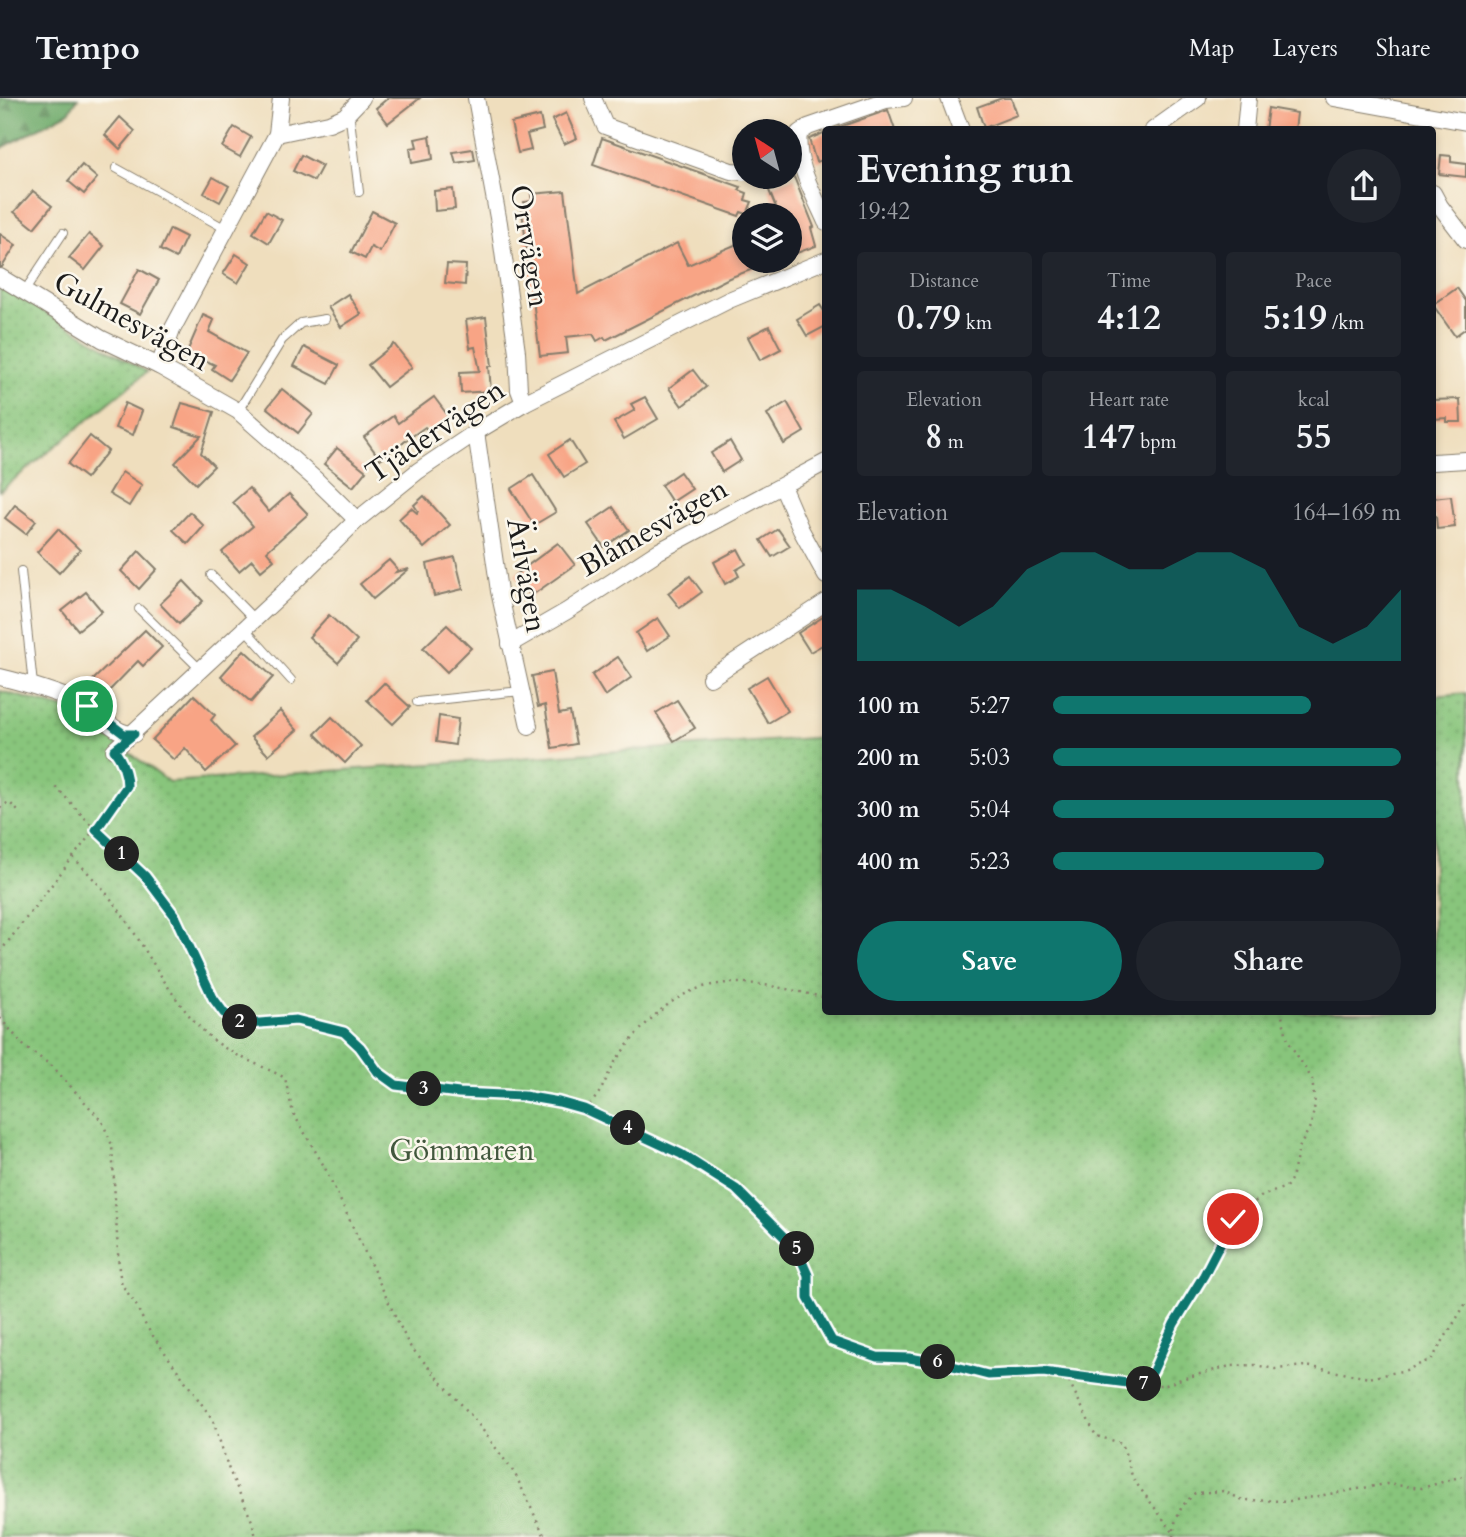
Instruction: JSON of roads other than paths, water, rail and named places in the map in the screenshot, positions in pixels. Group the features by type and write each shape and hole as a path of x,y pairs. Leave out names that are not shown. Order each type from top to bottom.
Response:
{"street":[{"path":"159,366 172,330 277,134 281,98"},
{"path":"277,134 329,123 349,111 362,98"},
{"name":"Orrvägen","path":"476,98 499,223 517,352 519,390 524,403"},
{"path":"593,98 606,126 732,171"},
{"path":"802,131 886,100 904,98"},
{"path":"949,98 960,126"},
{"path":"1159,126 1198,98"},
{"path":"1245,126 1248,98"},
{"path":"1334,98 1427,123 1466,122"},
{"path":"802,179 822,215"},
{"path":"1436,199 1466,240"},
{"name":"Tjädervägen","path":"114,750 134,734 357,520 418,471 524,403 729,300 822,262"},
{"name":"Gulmesvägen","path":"0,277 102,339 159,366 238,411 357,520"},
{"name":"Ärlvägen","path":"476,432 499,591 529,726"},
{"path":"1436,461 1466,460"},
{"name":"Blåmesvägen","path":"510,644 567,611 659,551 822,464"},
{"path":"782,486 822,569"},
{"path":"710,678 822,605"},
{"path":"0,677 33,685 87,706 124,734 134,734"}],"lane":[{"path":"349,111 359,191"},
{"path":"116,168 226,229"},
{"path":"24,292 63,233"},
{"path":"238,411 282,341 301,323 325,319"},
{"path":"20,571 33,685"},
{"path":"211,575 291,680"},
{"path":"139,609 201,670"},
{"path":"417,702 521,691"}],"park label":[{"name":"Gömmaren","path":"462,1150"}]}
